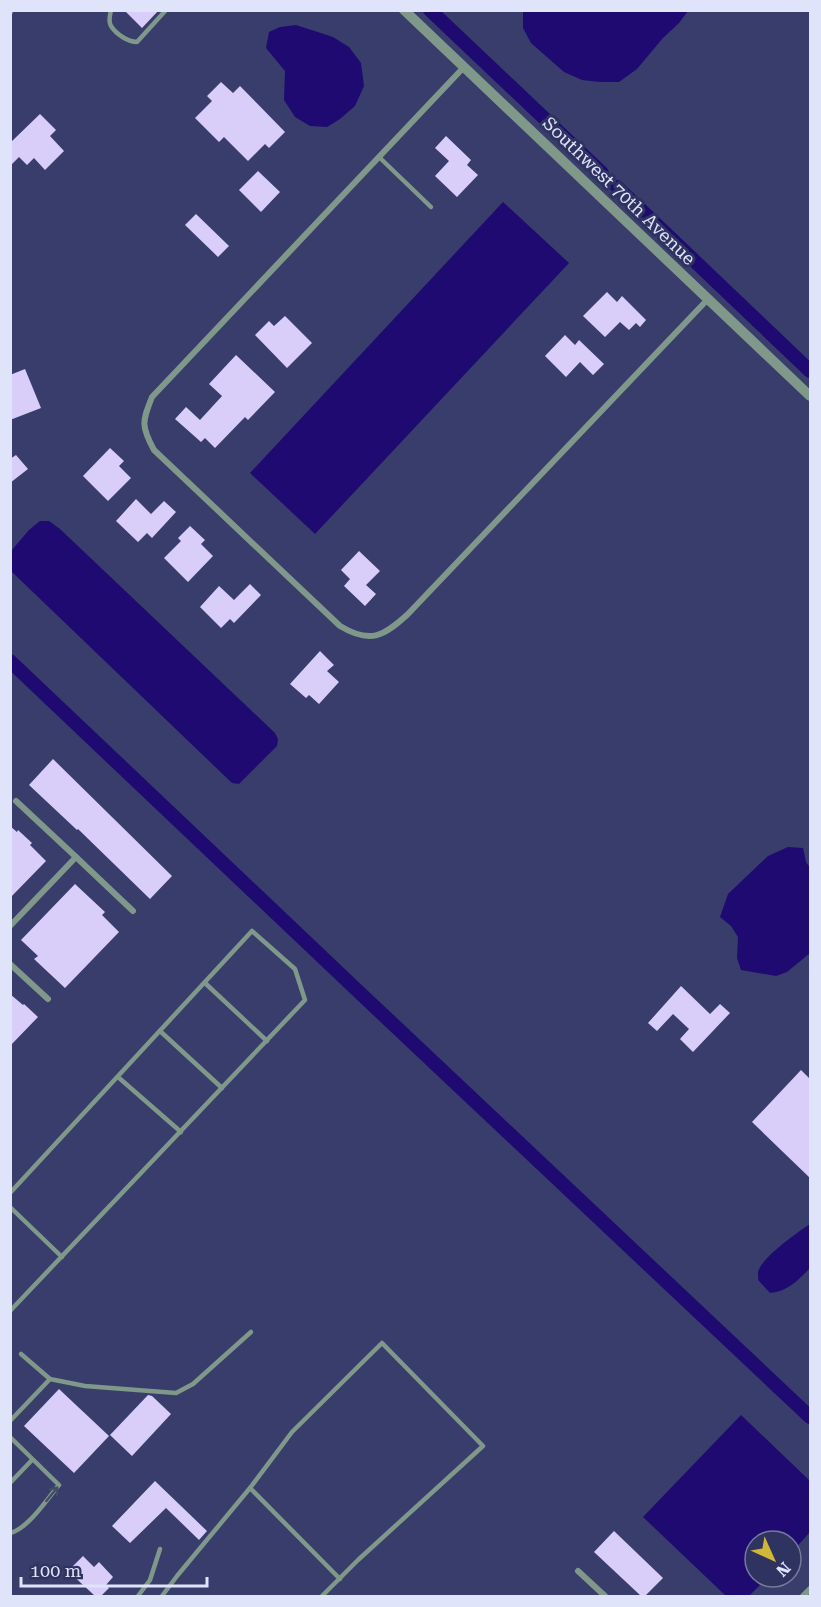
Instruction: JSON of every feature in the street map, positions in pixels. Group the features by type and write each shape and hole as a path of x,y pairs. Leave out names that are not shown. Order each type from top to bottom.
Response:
{"street":[{"name":"Southwest 70th Avenue","path":"404,10 810,396"},
{"path":"464,67 152,397 145,415 145,432 154,450 339,626 354,635 375,636 391,630 708,298"},
{"path":"16,801 133,911"},
{"path":"10,926 76,857"},
{"path":"10,964 48,999"},
{"path":"578,1571 605,1596"},
{"path":"803,1596 810,1589"}],"lane":[{"path":"111,10 109,19 111,26 129,42 137,42 166,10"},
{"path":"379,157 431,207"},
{"path":"10,1193 252,931 295,969 306,1000 10,1311"},
{"path":"204,983 267,1041"},
{"path":"160,1031 222,1088"},
{"path":"117,1077 181,1131"},
{"path":"10,1207 62,1257"},
{"path":"21,1353 51,1379 84,1386 176,1393 193,1384 251,1332"},
{"path":"162,1596 250,1488 292,1432 382,1342 483,1446 322,1596"},
{"path":"10,1421 51,1379"},
{"path":"10,1437 59,1485 23,1527 10,1533"},
{"path":"10,1483 32,1460"},
{"path":"250,1488 340,1579"},
{"path":"138,1596 150,1580 160,1549"}],"shaded area":[{"path":"523,10 688,11 637,69 619,82 600,82 582,80 564,72 531,43 523,28"},
{"path":"296,25 333,37 349,47 361,63 364,86 355,106 327,127 310,126 295,117 284,100 285,71 266,48 269,32 280,27"},
{"path":"503,202 569,263 315,534 250,473"},
{"path":"40,521 49,521 60,529 275,733 278,739 277,746 239,784 232,783 11,571 11,551"},
{"path":"788,847 803,848 810,868 810,953 787,972 776,976 741,970 737,958 738,937 731,926 720,917 728,894 768,856"},
{"path":"810,1224 810,1268 788,1287 770,1293 759,1281 758,1272 761,1266 781,1246"},
{"path":"741,1415 810,1481 810,1532 803,1540 803,1529 743,1529 743,1589 756,1589 749,1596 726,1596 643,1517"}],"building":[{"path":"124,10 159,10 142,28"},
{"path":"221,82 233,93 240,86 285,132 269,148 265,144 248,161 224,137 219,142 195,118 212,101 207,96"},
{"path":"40,114 56,130 50,136 64,151 45,170 34,158 27,165 19,157 10,166 10,143"},
{"path":"446,136 471,160 467,165 478,175 457,197 435,176 449,161 435,148"},
{"path":"258,171 280,192 261,212 239,190"},
{"path":"196,214 229,246 218,257 185,225"},
{"path":"607,292 617,302 622,296 646,320 640,327 636,323 629,330 620,322 605,337 583,316"},
{"path":"285,316 312,343 287,368 255,335 269,321 274,326"},
{"path":"565,335 575,345 579,340 604,364 593,375 580,362 566,377 545,356"},
{"path":"236,355 275,392 248,420 245,417 215,448 205,438 201,442 175,419 186,407 200,420 222,396 209,384"},
{"path":"25,369 41,408 10,420 10,375"},
{"path":"110,448 124,461 119,466 131,478 108,501 83,476"},
{"path":"16,455 28,469 10,483 10,459"},
{"path":"136,499 151,514 164,501 176,512 152,538 147,533 138,542 116,521"},
{"path":"190,526 205,540 201,544 213,556 188,582 164,558 181,541 178,538"},
{"path":"359,551 380,571 366,585 376,594 365,606 344,586 350,579 341,570"},
{"path":"250,584 261,595 234,623 230,619 221,628 200,607 219,586 234,600"},
{"path":"320,651 334,665 327,671 339,682 319,704 309,695 306,698 290,684"},
{"path":"53,759 172,876 150,899 29,785"},
{"path":"10,826 32,843 30,845 46,861 10,898"},
{"path":"75,884 105,912 102,915 119,932 65,988 34,959 38,956 21,940"},
{"path":"681,986 710,1014 720,1004 730,1013 693,1052 680,1039 689,1029 673,1014 657,1031 648,1023"},
{"path":"10,994 38,1017 10,1046"},
{"path":"801,1070 810,1079 810,1178 752,1122"},
{"path":"59,1389 109,1436 74,1473 24,1426"},
{"path":"148,1395 171,1414 132,1456 110,1435"},
{"path":"155,1481 207,1531 199,1540 166,1508 130,1543 112,1526"},
{"path":"614,1531 663,1578 645,1596 641,1596 594,1552"},
{"path":"83,1556 94,1567 99,1562 113,1577 106,1585 109,1588 101,1596 95,1596 68,1571"}],"waterway":[{"path":"430,10 602,173"},
{"path":"617,187 810,371"},
{"path":"10,661 810,1417"}]}
